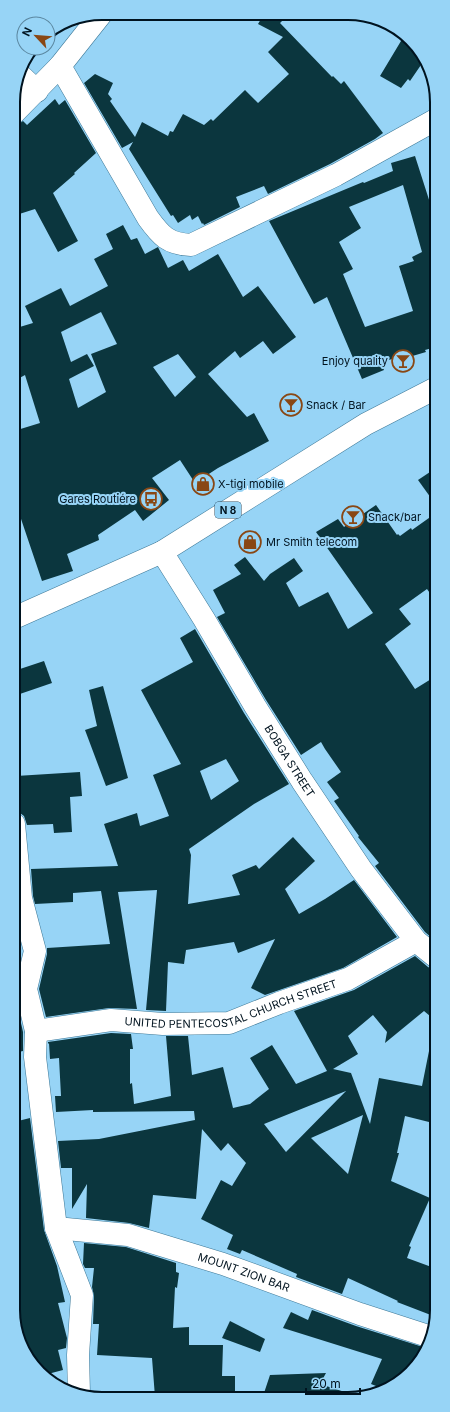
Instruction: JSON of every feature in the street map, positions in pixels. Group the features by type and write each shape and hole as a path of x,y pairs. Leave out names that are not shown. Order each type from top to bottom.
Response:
{"main road":[{"path":"20,107 60,66 96,20"},
{"path":"60,66 148,218 158,232 168,240 178,244 191,245 336,175 430,123"},
{"path":"24,78 37,91"},
{"name":"N 8","path":"20,615 162,552 366,424 430,391"},
{"name":"BOBGA STREET","path":"162,552 302,781 361,869 416,941 430,952"},
{"path":"20,887 21,898 35,951 26,989 36,1031 36,1057 56,1228 82,1295 78,1355 79,1389"},
{"name":"UNITED PENTECOSTAL CHURCH STREET","path":"36,1031 111,1020 163,1024 229,1023 279,1003 348,979 416,941"},
{"name":"MOUNT ZION BAR","path":"56,1228 128,1235 223,1264 360,1314 426,1335"}],"building":[{"path":"260,20 283,20 280,23 332,77 333,76 341,84 344,81 383,133 330,164 268,194 264,186 236,197 240,207 204,225 198,216 192,220 190,215 178,223 173,215 171,216 129,149 133,142 122,148 84,83 95,74 113,83 108,94 112,99 110,101 135,137 142,122 168,136 170,131 173,132 183,114 204,125 211,119 213,121 245,90 258,103 289,74 268,52 283,37 258,24"},
{"path":"402,40 413,52 421,65 410,81 408,79 401,88 380,76"},
{"path":"55,99 59,105 65,100 96,153 53,193 78,241 58,252 35,209 20,214 20,123 23,121 27,125"},
{"path":"415,156 430,203 430,349 425,350 426,352 409,357 408,353 381,363 384,370 362,379 327,297 314,304 269,221 393,171 391,163","holes":["403,185 422,252 412,257 414,261 399,266 413,311 365,327 343,274 353,269 339,242 361,228 349,207"]},
{"path":"123,225 131,240 137,238 145,254 158,247 168,268 183,260 189,271 218,254 243,297 258,286 296,337 273,354 263,341 240,358 235,351 208,374 247,417 254,413 269,441 218,468 195,483 180,460 152,478 169,500 143,521 135,510 98,535 99,540 67,554 73,571 42,581 20,516 20,429 40,423 25,375 20,378 20,327 33,323 25,306 61,288 70,306 108,286 94,259 113,249 106,234","holes":["101,312 117,344 91,354 106,392 78,408 69,379 94,366 87,354 71,362 61,332","178,354 196,377 175,397 153,367"]},
{"path":"430,472 430,497 418,480"},
{"path":"376,505 397,535 398,534 400,536 411,528 412,530 430,517 430,593 427,589 399,609 411,624 385,644 415,689 430,680 430,936 425,932 375,866 379,863 358,837 359,836 334,801 339,798 327,782 341,772 321,742 301,755 266,700 217,617 225,613 213,590 241,574 234,565 245,557 264,581 270,574 294,558 303,571 286,583 299,607 328,592 348,629 373,613 316,532 338,519 344,527"},
{"path":"195,629 244,713 289,784 254,804 189,849 191,855 188,904 240,895 232,875 256,865 259,869 293,837 315,861 285,889 299,914 354,880 397,937 343,968 265,995 251,988 275,939 238,953 234,942 186,950 184,964 168,962 166,1011 146,1010 157,890 118,892 137,1009 109,1008 46,1017 39,989 47,948 110,944 101,891 73,893 73,902 35,904 31,869 118,866 104,824 137,813 140,826 169,816 153,775 181,764 141,690 193,662 180,638","holes":["226,759 239,781 211,800 200,771"]},
{"path":"44,661 52,683 20,694 20,669"},
{"path":"103,686 128,778 106,786 85,730 97,726 89,690"},
{"path":"80,772 82,796 70,797 72,832 54,833 53,824 27,825 24,816 20,813 20,776"},
{"path":"415,956 430,968 430,1016 424,1011 385,1043 387,1032 373,1015 348,1036 358,1054 333,1069 351,1073 370,1124 379,1078 422,1086 430,1046 430,1122 405,1116 397,1153 399,1153 391,1181 430,1198 409,1246 411,1247 407,1258 430,1266 430,1315 397,1302 398,1301 348,1278 342,1294 296,1277 297,1274 242,1250 240,1254 227,1249 233,1235 201,1219 221,1180 232,1186 246,1163 228,1143 221,1151 202,1129 196,1199 153,1195 149,1228 129,1223 86,1218 87,1184 72,1209 72,1168 61,1168 58,1141 99,1139 195,1120 194,1111 93,1112 93,1110 56,1112 55,1096 61,1096 59,1058 50,1059 48,1042 111,1033 131,1034 133,1049 130,1049 130,1084 132,1083 134,1104 171,1096 166,1036 188,1036 192,1075 223,1067 233,1108 250,1104 269,1089 250,1058 272,1045 296,1084 327,1071 294,1011 354,990","holes":["346,1091 286,1152 264,1124","363,1115 348,1174 311,1138"]},
{"path":"20,1018 23,1032 23,1051 20,1052"},
{"path":"30,1118 44,1230 57,1266 65,1302 58,1303 67,1338 66,1348 58,1350 63,1370 50,1373 37,1360 28,1346 24,1336 20,1315 20,1120"},
{"path":"84,1243 126,1247 176,1263 176,1272 179,1273 177,1288 175,1287 173,1328 189,1327 189,1345 223,1345 222,1376 235,1376 235,1392 155,1392 152,1358 97,1355 99,1324 93,1324 94,1296 92,1287 94,1268 85,1268 83,1264"},
{"path":"312,1310 356,1326 422,1347 410,1364 402,1372 378,1387 371,1384 382,1359 283,1328 291,1312 308,1320"},
{"path":"230,1321 265,1339 260,1352 222,1338"},
{"path":"326,1373 320,1384 345,1392 264,1392 270,1375"}],"place":[{"name":"Enjoy quality","path":"403,361"},
{"name":"Snack / Bar","path":"291,405"},
{"name":"X-tigi mobile","path":"203,484"},
{"name":"Gares Routiére","path":"151,499"},
{"name":"Snack/bar","path":"353,517"},
{"name":"Mr Smith telecom","path":"250,542"}]}
